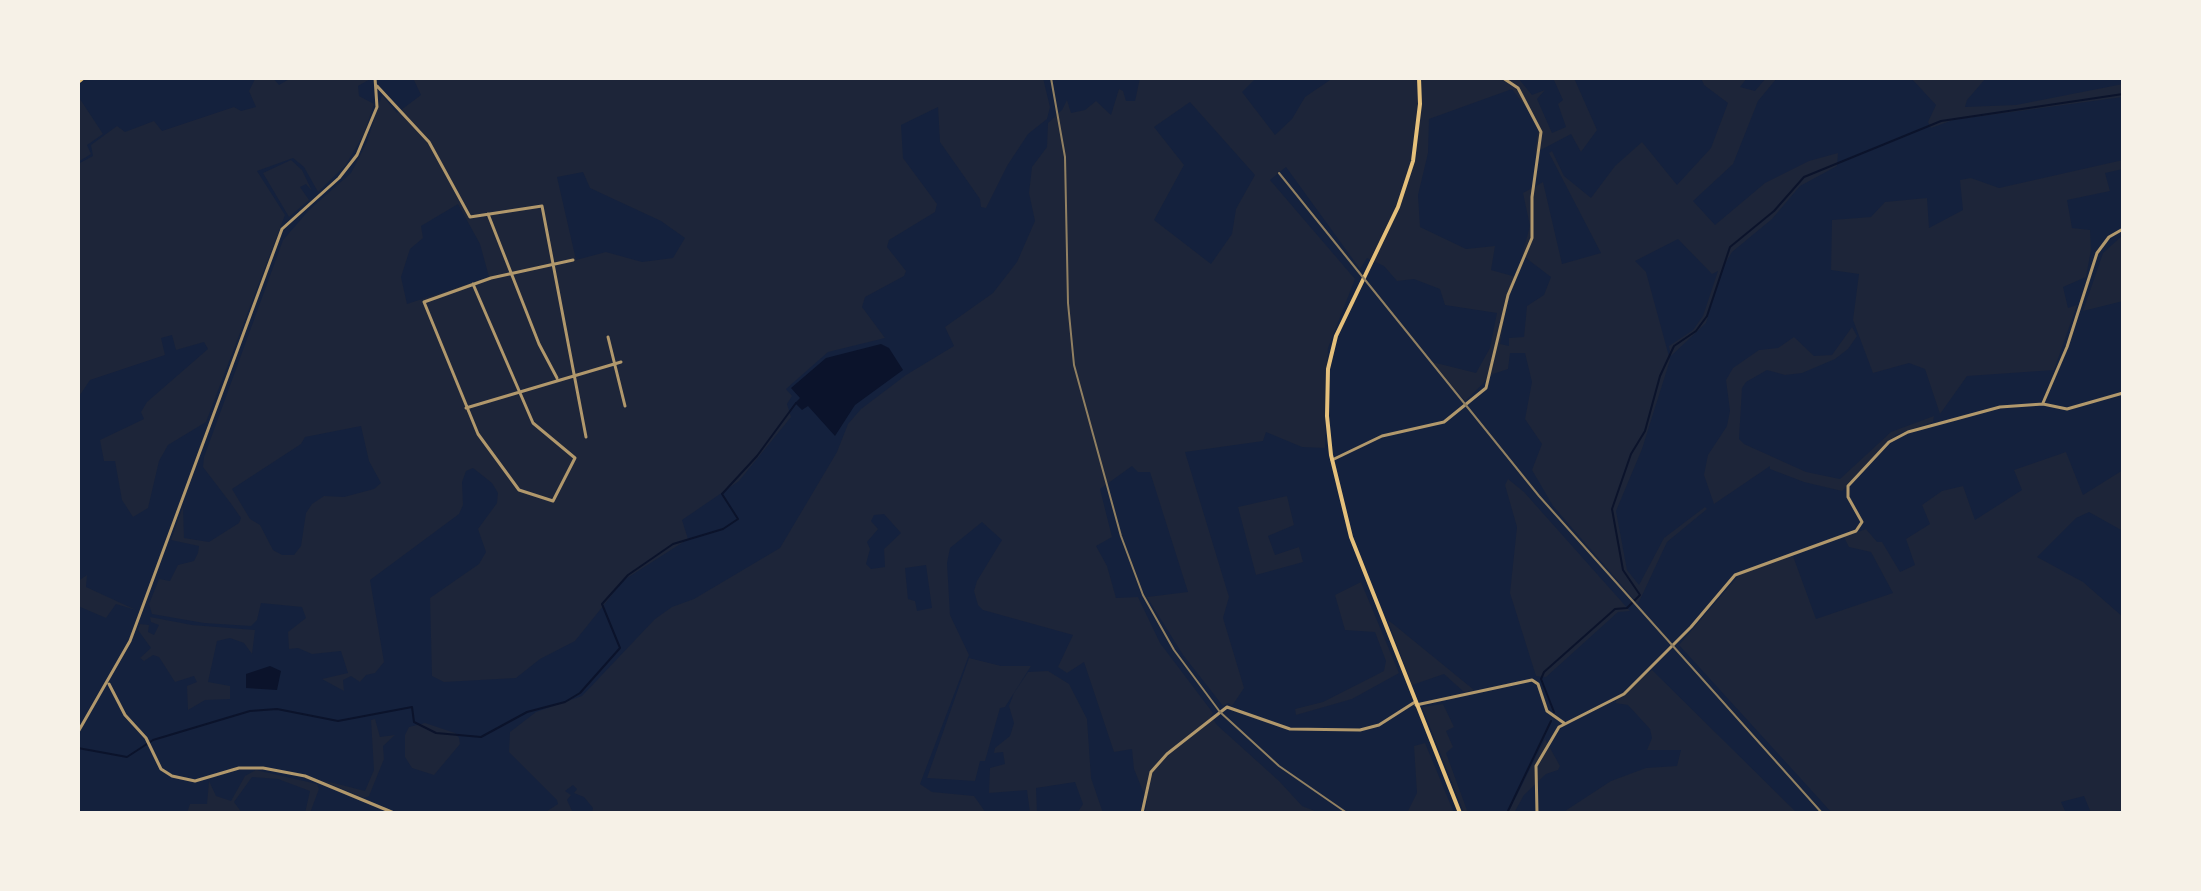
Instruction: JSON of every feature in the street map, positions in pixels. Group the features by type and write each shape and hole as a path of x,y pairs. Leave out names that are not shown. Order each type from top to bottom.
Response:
{"main road":[{"path":"78,82 83,78"},
{"path":"1419,78 1413,161 1398,207 1336,336 1328,369 1327,416 1332,460 1351,537 1460,813"}],"street":[{"path":"78,732 109,684 141,614 282,229 347,170 377,107 375,78"},
{"path":"1332,460 1382,436 1452,417 1479,395 1488,381 1508,295 1533,231 1532,197 1541,132 1518,88 1503,78"},
{"path":"377,86 429,142 470,217 542,206 586,437"},
{"path":"488,214 557,378"},
{"path":"2043,404 2067,347 2097,253 2109,237 2123,229"},
{"path":"473,284 533,423 575,458 553,501 519,490 478,434 424,302 473,284 573,260"},
{"path":"608,337 625,406"},
{"path":"466,408 557,378 621,362"},
{"path":"1537,813 1536,766 1555,732 1564,723 1624,694 1691,627 1735,575 1856,531 1862,522 1848,497 1848,486 1889,442 1908,432 1979,411 2043,404 2067,409 2123,393"},
{"path":"1142,813 1151,772 1167,754 1227,707 1290,729 1360,730 1379,725 1416,703 1532,680 1538,684 1547,711 1564,723"},
{"path":"109,684 125,715 146,738 161,769 172,776 195,781 239,768 263,768 305,776 394,813"}],"shaded area":[{"path":"273,78 279,85 291,78 372,78 358,86 359,96 374,104 364,134 345,166 318,192 304,167 293,158 257,171 285,215 206,422 168,445 159,461 148,508 133,517 122,500 115,461 104,461 100,440 144,419 141,412 147,402 208,349 204,342 176,350 172,335 161,338 165,355 90,380 78,398 78,164 93,156 91,145 117,126 125,132 154,121 162,131 234,107 241,111 256,107 249,91 255,79"},
{"path":"413,78 1043,78 1050,107 1047,119 1028,134 1007,166 986,208 981,207 980,199 940,142 938,107 901,125 903,158 937,204 935,212 889,240 887,247 906,271 904,276 865,297 862,307 885,338 828,352 786,389 792,396 787,404 791,417 739,481 682,520 688,539 624,580 575,641 540,659 516,678 444,682 432,676 430,598 479,564 486,552 478,529 497,503 498,493 492,483 473,468 466,471 462,482 463,505 459,514 370,580 384,662 375,673 366,675 360,682 351,676 343,680 344,691 322,679 348,673 341,651 312,654 298,648 289,649 288,632 306,618 302,607 261,603 257,620 251,626 204,623 152,614 149,604 159,579 170,581 178,565 194,561 198,553 199,546 171,540 183,506 184,538 209,542 239,523 241,518 203,467 204,457 283,240 309,210 351,173 367,142 382,95 397,113 421,95","holes":["583,172 590,188 661,221 685,238 673,258 642,262 606,252 576,260 557,177","458,204 480,244 489,277 407,304 401,277 410,249 423,238 421,226","361,426 369,461 381,483 374,489 344,497 324,496 312,504 306,513 301,546 294,555 282,555 273,550 260,525 250,519 232,489 301,444 305,437"]},
{"path":"1140,78 1256,78 1242,92 1275,135 1292,119 1305,97 1333,78 1518,78 1532,95 1545,90 1537,99 1552,133 1566,127 1558,104 1563,100 1553,78 1574,78 1597,130 1581,152 1571,134 1535,153 1538,130 1531,114 1512,89 1429,119 1428,153 1418,195 1420,227 1466,249 1495,246 1491,270 1516,277 1508,296 1500,344 1509,346 1509,338 1524,337 1527,306 1544,295 1551,277 1522,255 1530,226 1523,193 1543,182 1562,264 1601,253 1549,153 1552,151 1564,176 1591,198 1615,166 1642,142 1677,185 1711,148 1728,103 1704,85 1701,78 1747,78 1740,87 1755,91 1766,78 1777,78 1758,101 1733,164 1693,201 1715,225 1765,183 1809,161 1838,153 1837,166 1800,186 1772,219 1732,252 1723,267 1706,323 1671,356 1669,346 1693,330 1703,316 1718,271 1712,274 1678,239 1635,261 1646,272 1670,360 1642,449 1616,511 1627,570 1639,585 1664,538 1705,507 1707,509 1667,542 1638,604 1553,506 1532,470 1542,444 1525,419 1532,382 1525,353 1510,353 1508,369 1493,374 1465,401 1432,362 1476,373 1490,348 1497,313 1445,305 1440,289 1414,279 1397,281 1384,266 1367,258 1360,269 1286,167 1270,180 1355,279 1328,348 1325,448 1302,447 1266,432 1263,441 1185,452 1229,597 1223,618 1244,688 1232,706 1228,703 1223,706 1183,655 1147,597 1188,592 1150,472 1138,472 1132,466 1100,489 1112,537 1096,546 1107,566 1116,598 1138,597 1160,643 1213,713 1211,716 1217,725 1302,806 1320,813 1145,813 1147,801 1134,769 1132,749 1114,752 1084,662 1067,673 1058,667 1073,635 983,610 978,605 974,591 977,581 1002,540 982,522 950,548 947,563 950,615 969,655 920,784 932,792 974,796 986,813 592,813 593,808 584,797 574,793 577,789 573,785 565,791 571,795 567,800 573,813 544,813 558,804 557,800 509,752 510,732 536,712 582,696 655,619 672,607 694,599 780,548 837,452 848,424 861,409 906,375 954,346 945,327 993,293 1017,262 1035,221 1029,193 1032,167 1047,147 1048,123 1062,110 1067,100 1071,113 1085,110 1096,101 1111,115 1119,89 1123,91 1126,101 1135,101","holes":["1190,102 1255,175 1236,209 1232,234 1211,264 1154,220 1184,165 1154,127","884,514 901,533 884,549 885,567 871,569 866,564 870,549 867,542 878,529 871,521 874,515","926,565 932,608 917,611 915,601 908,599 905,568"]},
{"path":"1911,78 1986,78 1967,100 1965,107 2016,105 2123,84 2123,97 1953,120 1931,128 1928,122 1936,105"},
{"path":"78,96 103,134 87,145 91,154 78,162"},
{"path":"291,160 302,170 312,191 306,184 300,187 309,200 289,217 263,173"},
{"path":"2123,160 2123,169 2105,173 2110,191 2067,200 2072,228 2090,230 2091,250 2086,277 2063,287 2068,308 2077,305 2054,370 1967,376 1940,414 1925,369 1909,363 1873,373 1853,320 1859,274 1831,270 1832,220 1871,217 1885,202 1927,198 1929,228 1963,210 1960,180 1971,178 1999,188"},
{"path":"2123,235 2123,301 2083,311 2103,253"},
{"path":"1852,327 1857,336 1848,349 1835,359 1802,373 1785,375 1767,370 1746,382 1742,388 1739,439 1806,472 1840,479 1891,432 1934,416 1933,422 1896,435 1842,491 1804,482 1770,469 1770,466 1714,504 1704,475 1708,455 1727,426 1730,411 1726,380 1733,368 1759,350 1778,348 1794,337 1814,356 1832,355"},
{"path":"881,344 889,348 903,370 855,405 835,436 808,406 802,410 795,403 800,398 791,388 826,358"},
{"path":"2066,452 2083,495 2123,470 2123,531 2089,512 2076,518 2037,557 2083,582 2123,617 2123,810 2091,813 2084,796 2061,802 2066,813 1832,813 1679,645 1740,574 1793,556 1816,619 1893,593 1871,552 1849,547 1844,537 1866,529 1877,542 1882,542 1900,572 1915,565 1906,539 1930,524 1922,505 1942,491 1963,486 1975,520 2022,490 2014,470"},
{"path":"1508,479 1524,492 1630,611 1618,612 1546,677 1536,676 1510,593 1517,527 1505,485"},
{"path":"1287,496 1294,525 1268,536 1275,555 1299,547 1303,562 1256,575 1238,507"},
{"path":"87,575 86,587 136,610 116,604 106,618 78,606 78,581"},
{"path":"1361,582 1399,673 1352,699 1296,715 1295,709 1323,702 1384,671 1386,661 1375,632 1345,630 1335,595"},
{"path":"150,617 192,625 255,630 252,654 244,643 230,638 217,641 208,682 230,686 230,699 205,700 188,710 187,686 197,682 194,676 175,682 159,657 153,655 144,661 140,658 151,648 138,630 140,624 149,625 148,632 154,635 159,625 151,622"},
{"path":"1387,619 1474,690 1464,692 1444,674 1412,685"},
{"path":"969,658 1001,666 1031,666 1005,707 1000,708 985,761 980,761 975,781 927,778"},
{"path":"270,666 281,671 277,690 246,688 246,674"},
{"path":"1652,670 1797,813 1562,813 1611,781 1646,768 1677,766 1681,750 1647,750 1652,738 1650,729 1628,705 1615,703 1620,694"},
{"path":"1048,671 1069,684 1087,719 1091,778 1103,813 1068,813 1078,812 1083,804 1075,782 1036,788 1037,813 1030,813 1027,790 989,793 990,768 1005,764 1003,752 994,753 995,748 1010,736 1014,723 1009,706 1014,693 1028,672"},
{"path":"1443,704 1454,727 1446,731 1453,747 1446,753 1468,813 1464,813 1422,707"},
{"path":"375,719 380,737 395,735 383,746 384,759 369,796 364,798 318,779 365,791 374,770 371,720"},
{"path":"425,723 455,733 459,738 460,744 434,775 412,768 405,757 405,735 409,727"},
{"path":"1545,739 1560,766 1558,770 1546,774 1524,795 1514,813 1508,813"},
{"path":"1425,743 1454,813 1407,813 1417,793 1414,746"},
{"path":"256,770 317,784 319,789 310,813 305,813 310,791 278,779 252,777 234,802 242,813 187,813 190,804 207,804 209,781 216,796 231,801 245,776"}],"waterway":[{"path":"1554,712 1541,679 1544,672 1615,609 1627,608 1640,595 1623,570 1612,509 1631,454 1645,431 1660,376 1674,346 1696,331 1707,316 1730,247 1774,211 1804,177 1941,121 2123,94"},
{"path":"78,748 127,757 153,740 250,711 277,709 338,721 412,707 414,722 436,733 481,737 527,712 565,702 580,693 620,648 602,604 628,575 673,544 723,529 738,519 722,494 757,456 796,403"},
{"path":"1507,813 1551,721"}],"railway":[{"path":"1051,78 1065,157 1068,303 1074,365 1121,536 1143,595 1174,650 1220,712 1279,766 1347,813"},
{"path":"1279,173 1539,496 1822,813"}]}
